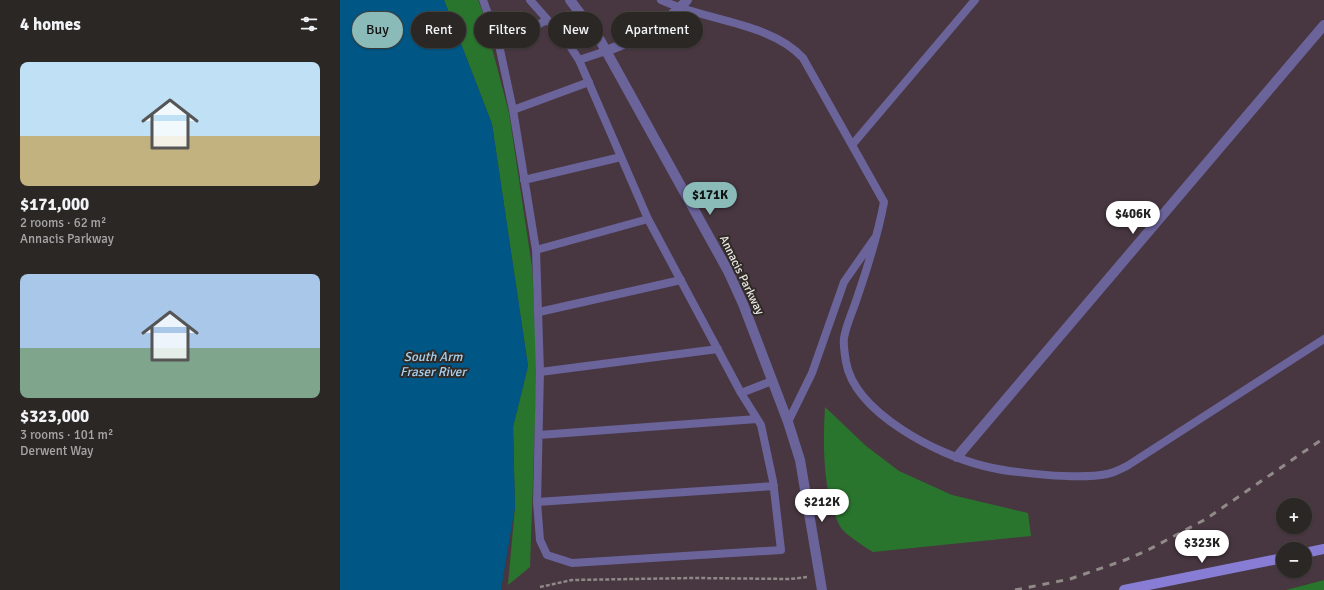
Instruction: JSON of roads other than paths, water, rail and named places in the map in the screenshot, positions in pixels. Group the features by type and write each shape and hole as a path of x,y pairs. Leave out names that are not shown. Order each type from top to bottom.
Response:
{"main road":[{"path":"1312,552 1324,549"},
{"path":"1124,590 1276,559"}],"street":[{"name":"Annacis Parkway","path":"570,0 584,17 606,51 728,271 743,304 788,422 800,460 822,590"},
{"path":"606,51 651,30 683,4"},
{"path":"957,457 1324,26"}],"lane":[{"path":"483,0 487,12"},
{"path":"500,48 513,110 536,250 540,372 537,502 540,540 547,555 572,563 781,550 774,486 761,425 741,393 648,219 579,60 568,42 530,0"},
{"path":"661,0 683,4 772,35 787,42 803,58 884,202 879,232 844,339 847,364 856,388 878,411 916,437 957,457 984,466 1086,477 1108,474 1127,466 1324,339"},
{"path":"852,145 975,0"},
{"path":"540,24 547,20"},
{"path":"579,60 606,51"},
{"path":"513,110 588,82"},
{"path":"524,180 621,157"},
{"path":"536,250 648,219"},
{"path":"788,422 812,373 844,282 879,232"},
{"path":"539,312 681,280"},
{"path":"540,372 718,349"},
{"path":"741,393 772,381"},
{"path":"539,435 757,419"},
{"path":"537,502 774,486"}],"water":[{"name":"South Arm Fraser River","path":"340,0 444,0 449,12 411,12 411,48 463,48 492,124 528,366 513,427 515,507 501,590 340,590"}],"railway":[{"path":"1015,590 1070,579 1125,560 1148,550 1206,519 1324,438"}]}
